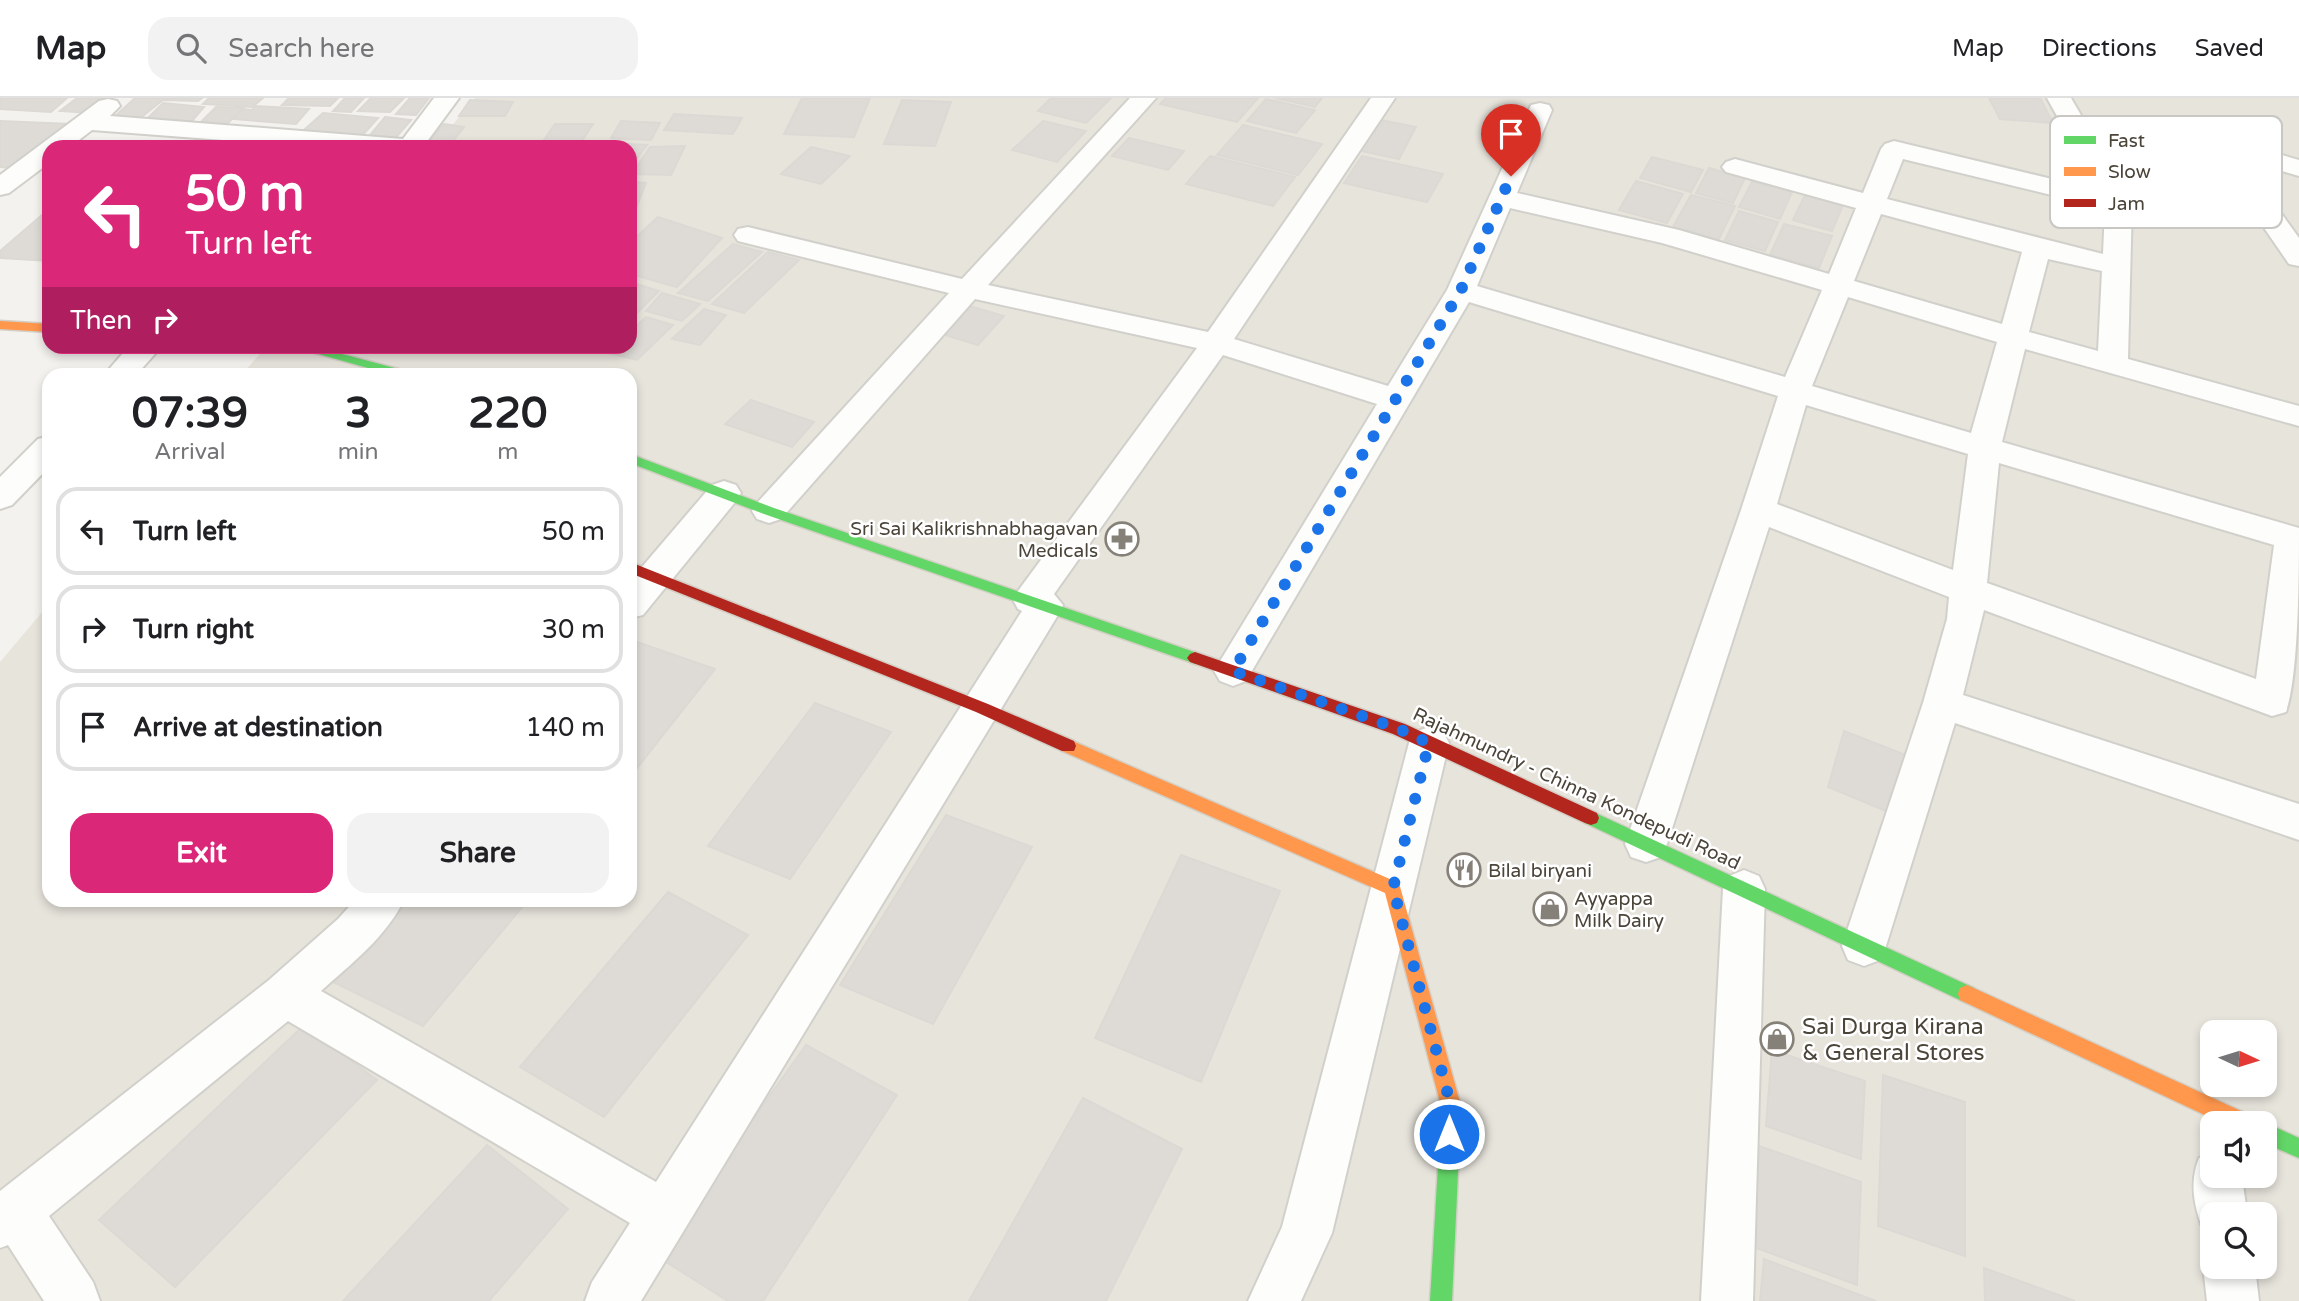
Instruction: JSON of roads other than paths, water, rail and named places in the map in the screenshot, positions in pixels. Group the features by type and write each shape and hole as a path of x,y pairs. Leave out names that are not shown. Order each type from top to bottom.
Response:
{"main road":[{"path":"0,325 42,328"},
{"path":"326,354 379,368"},
{"name":"Rajahmundry - Chinna Kondepudi Road","path":"637,461 769,511 1399,729 1864,946 2200,1112"},
{"path":"642,572 982,708 1393,888 1451,1106 1441,1301"},
{"path":"2277,1138 2299,1147"}],"street":[{"path":"64,140 118,98"},
{"path":"415,140 447,98"},
{"path":"769,511 1144,98"},
{"path":"617,1299 982,708 1038,603 1383,98"},
{"path":"2059,98 2069,116"},
{"path":"1233,671 1461,290 1540,110"},
{"path":"88,122 320,140"},
{"path":"1646,844 1758,510 1795,390 1894,149 2050,186"},
{"path":"0,187 42,156"},
{"path":"2282,163 2299,168"},
{"path":"1735,167 2037,248 2117,266"},
{"path":"1502,198 1669,236 2014,337 2299,416"},
{"path":"2113,365 2118,228"},
{"path":"2278,228 2299,258"},
{"path":"748,235 968,289 1216,343 1395,399"},
{"path":"1864,946 1942,703 1970,591 1985,448 2037,248"},
{"path":"1461,290 2295,539 2272,701 1758,510"},
{"path":"126,368 139,354"},
{"path":"0,497 42,454"},
{"path":"642,572 724,493"},
{"path":"1942,703 2299,822"},
{"path":"1273,1301 1306,1233 1429,743"},
{"path":"1727,1301 1744,889"},
{"path":"74,1301 8,1217 285,996 354,933 376,907"},
{"path":"285,996 666,1216"},
{"path":"2230,1279 2233,1301"}],"place":[{"name":"Sri Sai Kalikrishnabhagavan Medicals","path":"1122,539"},
{"name":"Bilal biryani","path":"1464,870"},
{"name":"Ayyappa Milk Dairy","path":"1550,909"},
{"name":"Sai Durga Kirana & General Stores","path":"1777,1039"}]}
